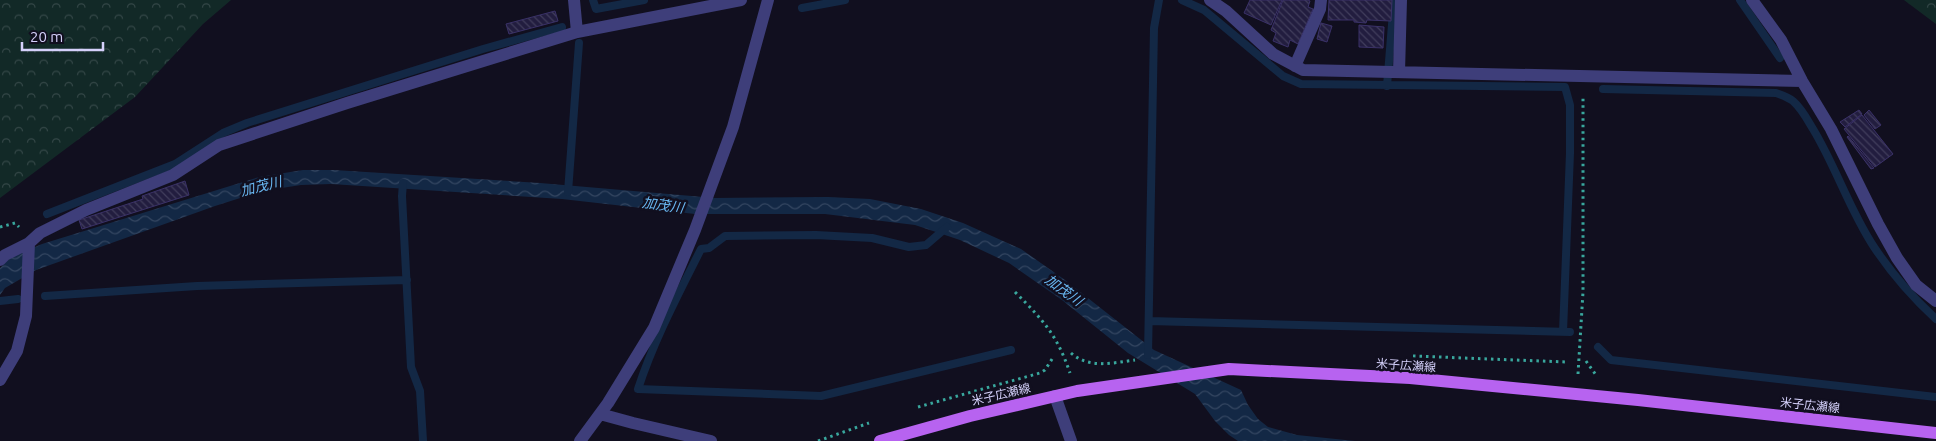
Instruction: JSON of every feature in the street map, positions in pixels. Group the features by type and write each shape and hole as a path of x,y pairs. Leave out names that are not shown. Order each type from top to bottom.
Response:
{"main road":[{"name":"米子広瀬線","path":"880,441 970,416 1077,391 1229,369 1410,378 1936,433"}],"street":[{"path":"574,0 577,32"},
{"path":"0,260 5,254 29,243 40,232 86,210 173,175 219,145 347,103 577,32 741,0"},
{"path":"580,441 600,414 654,328 709,193 733,127 768,0"},
{"path":"1210,0 1226,11 1273,54 1303,70 1802,81"},
{"path":"1295,66 1320,9 1321,0"},
{"path":"1399,72 1401,0"},
{"path":"1752,0 1781,40 1802,81 1832,129 1878,224 1897,258 1916,285 1936,301"},
{"path":"0,380 17,350 26,316 29,243"},
{"path":"1055,396 1072,441"},
{"path":"600,414 633,424 711,441"}],"path":[{"path":"1577,394 1583,292 1583,77"},
{"path":"1016,292 1045,322 1061,348 1077,391"},
{"path":"1071,353 1079,360 1089,364 1113,362"}],"green space":[{"path":"0,0 231,0 203,24 135,97 0,198"},
{"path":"1904,0 1936,0 1936,24"}],"water":[{"name":"加茂川","path":"303,170 334,170 540,183 715,198 828,197 870,199 921,209 963,223 1021,249 1065,280 1154,350 1241,390 1248,405 1258,419 1268,427 1297,435 1355,441 1238,441 1215,421 1195,394 1128,353 1062,300 1009,263 960,240 915,225 825,214 695,214 562,199 331,184 301,185 262,191 215,206 36,270 5,288 0,295 0,268 10,258 42,244 259,177"}],"building":[{"path":"1250,0 1282,0 1271,25 1244,13"},
{"path":"1283,0 1308,0 1310,1 1308,7 1313,9 1298,44 1290,40 1288,47 1273,41 1276,33 1271,30"},
{"path":"1329,0 1392,0 1391,21 1367,20 1366,23 1354,22 1354,20 1328,20"},
{"path":"555,11 558,21 509,34 506,24"},
{"path":"1321,23 1332,26 1327,42 1317,39"},
{"path":"1359,25 1384,27 1383,48 1359,47"},
{"path":"1859,110 1862,114 1845,127 1840,122"},
{"path":"1869,110 1881,125 1875,129 1864,115"},
{"path":"1862,115 1893,154 1875,167 1844,129"},
{"path":"1848,136 1874,168 1871,169"},
{"path":"185,181 189,195 82,229 79,220 143,199 142,196"}],"waterway":[{"path":"593,0 596,9 644,0"},
{"path":"802,8 845,0"},
{"path":"1148,355 1154,28 1159,0"},
{"path":"1182,0 1204,10 1283,76 1301,84 1565,87 1570,105 1570,153 1563,332"},
{"path":"1387,86 1394,0"},
{"path":"1740,0 1780,58"},
{"path":"47,214 175,164 223,133 247,123 483,49 562,27"},
{"path":"568,192 579,43"},
{"path":"1603,89 1776,93 1791,100 1804,114 1829,158 1865,233 1874,247 1903,285 1936,319"},
{"path":"403,183 402,196 411,367 420,391 423,441"},
{"path":"947,227 926,245 909,247 872,238 816,235 725,236 709,248 701,249 659,335 638,389 821,396 1011,350"},
{"path":"45,296 197,286 407,280"},
{"path":"0,301 18,299"},
{"path":"1149,321 1570,332"},
{"path":"1598,347 1611,360 1936,397"}]}
